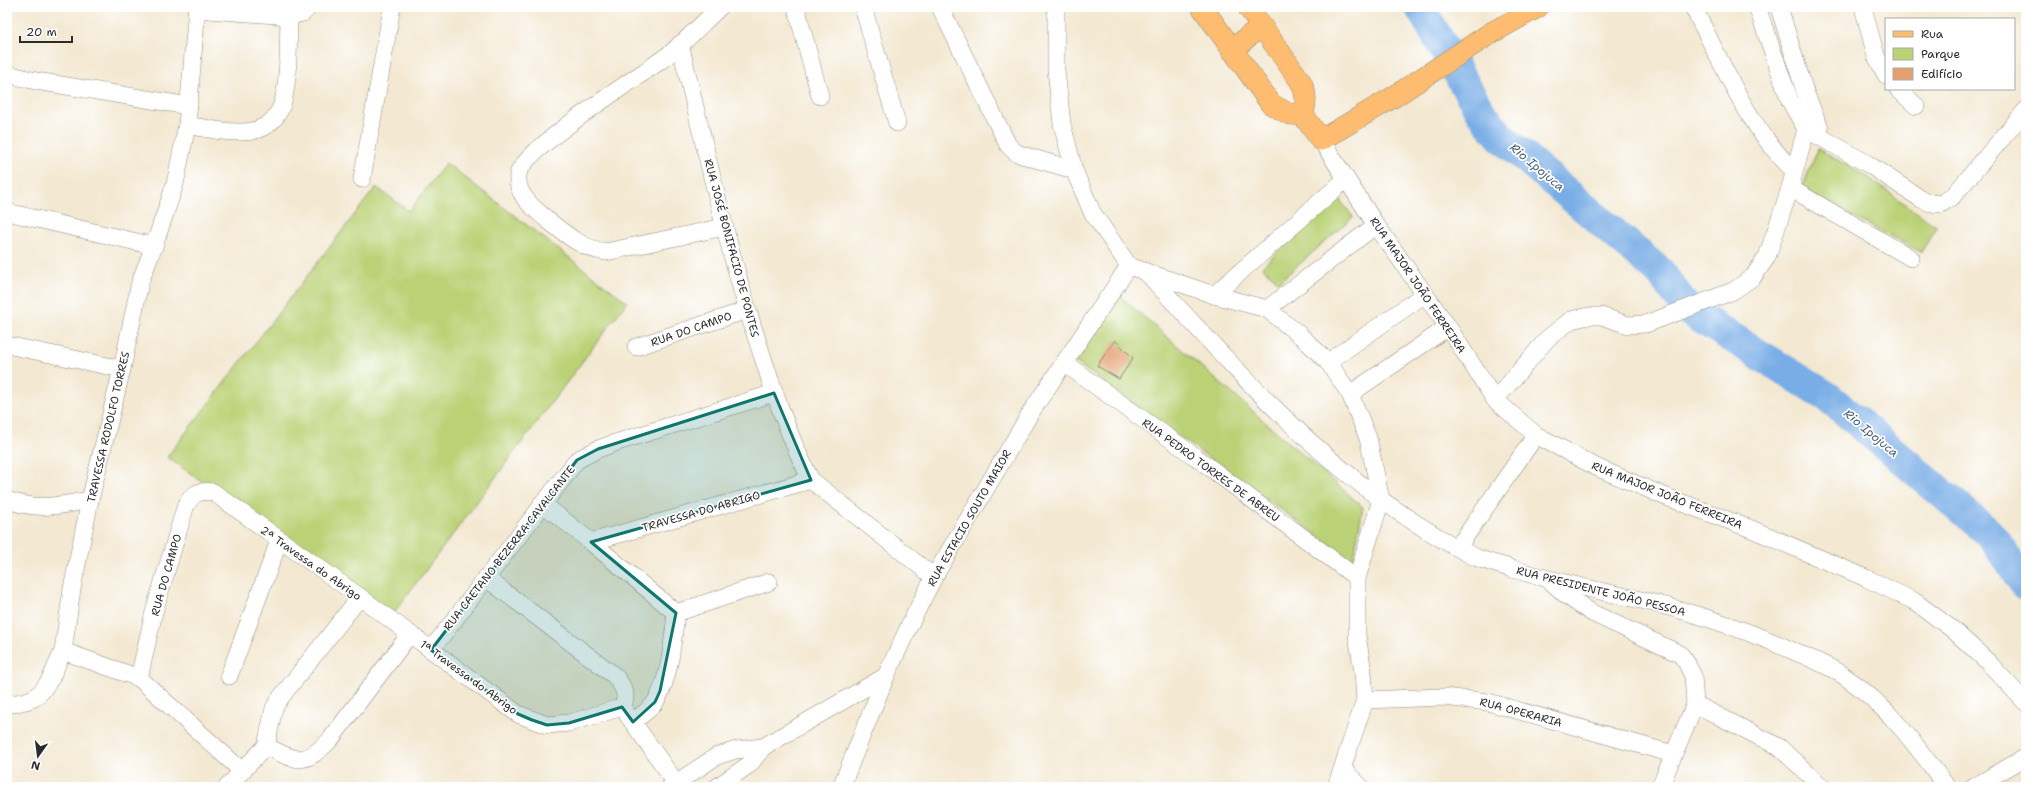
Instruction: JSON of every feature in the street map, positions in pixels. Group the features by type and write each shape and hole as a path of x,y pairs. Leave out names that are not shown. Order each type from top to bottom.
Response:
{"main road":[{"path":"1202,7 1271,104 1289,114 1303,115 1306,102 1305,90 1301,82 1248,7"},
{"path":"1321,140 1392,98 1491,33 1538,7"},
{"path":"1232,50 1261,26"},
{"name":"RUA MAJOR JOÃO FERREIRA","path":"1303,115 1321,140"}],"street":[{"path":"196,8 290,16 303,13 309,7"},
{"path":"362,179 392,7"},
{"path":"720,7 665,58 551,138 524,162 518,174 519,187 531,207 572,240 586,248 606,252 724,227"},
{"path":"796,7 820,96"},
{"path":"863,7 897,122"},
{"path":"940,7 1008,145 1015,152 1022,155 1074,170"},
{"path":"1056,7 1056,70 1062,124 1074,170 1092,212 1129,266 1214,295 1266,309 1301,336 1328,362 1350,394 1368,438 1381,500 1357,578 1357,635 1363,672 1365,700 1336,787"},
{"path":"1693,7 1743,104 1778,155 1794,171"},
{"path":"1758,7 1790,101 1810,124 1826,139 1921,199 1931,203 1941,204 1948,202 2026,110"},
{"path":"1495,400 1548,338 1572,320 1589,316 1601,316 1628,325 1646,324 1733,291 1753,277 1766,257 1810,124 1779,7"},
{"path":"1863,7 1876,56 1885,73"},
{"name":"TRAVESSA RODOLFO TORRES","path":"7,705 26,702 42,691 52,678 63,650 72,589 90,500 122,369 140,282 175,184 187,125 196,8"},
{"path":"187,125 242,132 258,130 271,122 279,113 284,99 290,16"},
{"name":"RUA JOSÉ BONIFACIO DE PONTES","path":"680,44 724,227 747,310 774,393 795,448 811,480 934,577"},
{"path":"7,74 36,81 189,106"},
{"path":"1899,90 1916,106"},
{"name":"RUA MAJOR JOÃO FERREIRA","path":"1321,140 1376,225 1448,327 1495,400 1536,436 1596,467 1664,496 1754,530 1866,578 1914,601 1952,628 2019,693 2026,703"},
{"path":"1214,295 1346,178"},
{"path":"1790,188 1911,258"},
{"path":"7,212 154,246"},
{"path":"1266,309 1376,225"},
{"name":"RUA ESTACIO SOUTO MAIOR","path":"840,787 886,676 934,577 1031,412 1129,266"},
{"name":"RUA PRESIDENTE JOÃO PESSOA","path":"1146,272 1254,387 1343,471 1381,500 1415,523 1478,558 1549,580 1628,597 1708,619 1753,634 1820,662 1843,675 1890,714 1910,736 1947,787"},
{"path":"1328,362 1425,294"},
{"name":"RUA DO CAMPO","path":"636,347 747,310"},
{"path":"1350,394 1448,327"},
{"path":"7,345 122,369"},
{"name":"RUA PEDRO TORRES DE ABREU","path":"1064,363 1197,458 1357,578"},
{"name":"RUA CAETANO BEZERRA CAVALCANTE","path":"431,650 542,503 577,460 598,449 774,393"},
{"path":"1458,547 1536,436"},
{"name":"TRAVESSA DO ABRIGO","path":"591,542 811,480"},
{"name":"RUA DO CAMPO","path":"139,678 154,612 185,508 189,499 194,493 202,491 213,492"},
{"name":"2ª Travessa do Abrigo","path":"213,492 410,634"},
{"path":"7,500 27,507 47,508 90,500"},
{"path":"542,503 676,613"},
{"path":"230,676 279,541"},
{"path":"486,578 615,676 626,692 625,701 622,708 633,722 673,785 718,756 736,750 763,747"},
{"path":"1549,580 1567,596 1592,613 1680,654 1686,662 1693,676 1695,704 1660,787"},
{"path":"676,613 769,582"},
{"path":"227,787 266,746 272,716 281,697 360,597"},
{"path":"633,722 655,702 660,691 672,642 676,613"},
{"path":"266,746 286,757 299,759 309,759 317,753 330,740 410,634"},
{"name":"1ª Travessa do Abrigo","path":"410,634 518,714 532,720 547,725 568,723 622,708"},
{"path":"63,650 139,678 242,771"},
{"path":"718,787 750,764 763,747 886,676"},
{"name":"RUA OPERARIA","path":"1365,700 1444,697 1488,702 1673,754"},
{"path":"1695,704 1779,747 1822,787"},
{"path":"1974,787 2026,757"},
{"path":"1343,769 1361,787"}],"highlighted area":[{"path":"774,393 811,480 591,542 676,613 660,691 655,702 633,722 622,707 569,723 547,725 532,720 518,714 431,650 577,460 598,449"}],"green space":[{"path":"1818,149 1869,178 1937,227 1921,252 1801,190"},
{"path":"446,163 627,302 393,614 167,457 376,187 409,211"},
{"path":"1337,196 1353,217 1279,282 1262,267"},
{"path":"1121,297 1363,507 1353,561 1074,361"}],"building":[{"path":"1115,340 1133,358 1119,379 1097,366"}],"waterway":[{"name":"Rio Ipojuca","path":"1420,7 1480,111 1501,137 1660,272 1683,303"},
{"name":"Rio Ipojuca","path":"1689,311 1828,397 1989,533 2026,586"}]}
